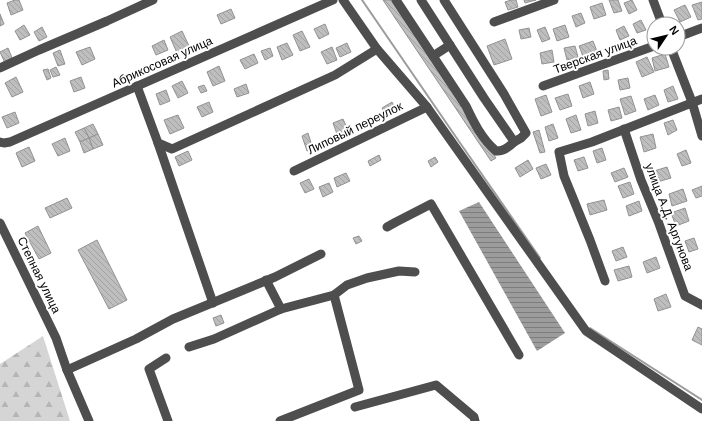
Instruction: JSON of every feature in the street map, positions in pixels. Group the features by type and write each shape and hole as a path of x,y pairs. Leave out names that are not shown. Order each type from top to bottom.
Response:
{"street":[{"path":"0,68 153,0"},
{"name":"Абрикосовая улица","path":"0,142 10,142 333,0"},
{"path":"342,0 377,48 427,107 586,331 702,409"},
{"path":"396,0 466,106 474,124 492,148 501,152 511,146 526,133 504,94 444,0"},
{"path":"421,0 514,142"},
{"path":"494,22 554,0"},
{"path":"653,0 659,16"},
{"path":"686,34 702,28"},
{"path":"433,56 450,45"},
{"path":"158,143 172,149 335,75 377,48"},
{"name":"Тверская улица","path":"543,86 646,49"},
{"path":"674,56 692,102 702,136"},
{"path":"137,86 213,302"},
{"path":"605,282 564,176 559,152 592,142 692,102 702,100"},
{"name":"Липовый переулок","path":"294,170 427,107"},
{"name":"улица А.Д. Аргунова","path":"624,129 641,180 686,296 702,305"},
{"path":"387,227 431,204 519,355"},
{"name":"Степная улица","path":"0,223 56,338 67,370 89,421"},
{"path":"67,370 136,339 173,319 266,280 322,254"},
{"path":"189,348 214,339 281,309 334,295 347,285 367,278 400,271 415,272"},
{"path":"266,280 281,309"},
{"path":"280,421 359,390 334,295"},
{"path":"166,358 149,369 168,421"},
{"path":"355,407 436,385 474,417 475,421"}],"green space":[{"path":"43,336 70,421 0,421 0,364"}],"shaded area":[{"path":"479,202 565,333 537,351 459,211"}],"building":[{"path":"19,0 23,10 11,15 7,3"},
{"path":"383,0 391,0 496,158 491,161"},
{"path":"516,0 518,7 508,10 505,2"},
{"path":"524,0 536,0 525,3"},
{"path":"609,0 618,0 622,11 614,13"},
{"path":"632,0 637,10 629,14 624,3"},
{"path":"702,2 702,19 698,20 692,5"},
{"path":"602,3 606,15 594,19 590,7"},
{"path":"685,5 691,17 686,19 686,16 677,16 674,10"},
{"path":"231,9 235,18 221,24 217,15"},
{"path":"581,13 585,23 576,27 572,16"},
{"path":"0,14 4,24 0,26"},
{"path":"641,20 646,30 637,33 633,24"},
{"path":"325,24 329,34 319,39 314,29"},
{"path":"24,25 30,35 20,40 15,31"},
{"path":"565,25 569,37 557,41 553,29"},
{"path":"624,26 629,36 620,40 616,30"},
{"path":"42,27 47,37 39,41 34,32"},
{"path":"545,27 550,39 542,42 537,30"},
{"path":"529,28 531,37 521,39 519,30"},
{"path":"182,31 190,48 177,53 170,37"},
{"path":"302,31 310,47 300,51 293,35"},
{"path":"505,39 512,59 494,65 487,46"},
{"path":"164,40 168,50 156,55 152,46"},
{"path":"593,41 598,54 584,59 579,46"},
{"path":"287,43 293,55 282,60 277,47"},
{"path":"347,43 351,52 340,57 336,48"},
{"path":"575,46 578,57 567,60 564,48"},
{"path":"90,47 95,59 82,65 76,52"},
{"path":"332,47 337,60 327,64 321,52"},
{"path":"8,48 13,60 5,63 0,52"},
{"path":"270,48 273,56 265,60 261,51"},
{"path":"60,50 65,64 58,66 53,53"},
{"path":"552,50 554,62 542,64 540,53"},
{"path":"254,54 258,63 245,69 240,60"},
{"path":"666,56 669,67 655,71 652,58"},
{"path":"647,57 654,72 642,77 636,62"},
{"path":"219,66 225,81 213,86 207,72"},
{"path":"56,67 60,75 53,77 50,70"},
{"path":"48,69 51,78 47,80 43,70"},
{"path":"608,70 609,79 604,80 603,71"},
{"path":"16,77 23,92 12,97 5,83"},
{"path":"81,77 85,88 74,92 70,81"},
{"path":"628,78 630,88 620,90 618,80"},
{"path":"182,81 188,93 178,98 172,86"},
{"path":"590,82 594,94 583,98 579,86"},
{"path":"246,84 249,93 237,97 234,89"},
{"path":"204,85 207,91 201,93 198,87"},
{"path":"673,86 678,99 668,102 664,90"},
{"path":"166,90 170,101 160,105 156,94"},
{"path":"568,94 572,106 560,110 555,98"},
{"path":"546,95 552,112 541,116 535,99"},
{"path":"655,95 659,105 648,110 644,99"},
{"path":"631,96 636,111 625,115 620,99"},
{"path":"209,102 213,112 202,117 197,107"},
{"path":"392,102 397,111 387,117 382,108"},
{"path":"619,107 622,118 611,121 608,110"},
{"path":"595,111 598,123 588,126 585,114"},
{"path":"15,112 19,123 7,128 2,117"},
{"path":"178,115 184,128 170,134 164,120"},
{"path":"576,115 581,130 571,133 566,119"},
{"path":"343,119 348,130 337,134 333,123"},
{"path":"673,120 677,130 668,135 664,123"},
{"path":"93,124 98,134 89,138 84,128"},
{"path":"553,124 558,138 549,141 545,127"},
{"path":"84,128 89,138 80,142 75,132"},
{"path":"539,130 545,152 540,153 533,132"},
{"path":"308,133 313,149 307,151 302,136"},
{"path":"98,134 103,145 93,149 89,138"},
{"path":"653,134 656,148 644,152 640,137"},
{"path":"65,138 70,151 58,156 52,144"},
{"path":"89,138 93,149 84,153 80,142"},
{"path":"29,147 35,161 22,167 16,153"},
{"path":"602,148 606,160 597,163 593,151"},
{"path":"686,150 691,163 682,166 677,154"},
{"path":"188,151 192,160 179,166 175,157"},
{"path":"379,155 381,160 370,166 368,161"},
{"path":"435,157 438,162 431,167 428,161"},
{"path":"584,157 588,168 578,171 574,160"},
{"path":"528,160 533,169 520,177 515,168"},
{"path":"546,164 551,175 541,179 536,168"},
{"path":"667,167 671,178 657,182 654,171"},
{"path":"624,168 628,177 615,182 611,173"},
{"path":"346,173 350,181 337,187 334,178"},
{"path":"309,179 314,189 305,193 300,183"},
{"path":"630,182 634,194 623,198 618,186"},
{"path":"329,183 333,192 323,197 319,187"},
{"path":"702,186 702,196 696,198 692,190"},
{"path":"683,189 687,201 672,206 669,194"},
{"path":"67,198 72,208 50,218 45,208"},
{"path":"604,200 607,210 590,215 587,204"},
{"path":"639,201 642,211 629,216 626,206"},
{"path":"685,208 689,221 676,226 671,213"},
{"path":"38,226 51,253 39,259 25,233"},
{"path":"359,236 362,241 356,244 353,238"},
{"path":"694,238 698,249 689,252 685,241"},
{"path":"97,240 127,300 109,309 78,250"},
{"path":"623,247 627,257 616,261 612,251"},
{"path":"656,257 660,268 647,273 643,262"},
{"path":"629,266 632,277 618,281 614,270"},
{"path":"666,294 671,307 658,311 654,299"},
{"path":"221,315 224,323 216,326 213,318"},
{"path":"698,327 702,329 702,345 692,340"}],"waterway":[{"path":"362,0 540,258"},
{"path":"590,328 702,400"}]}
